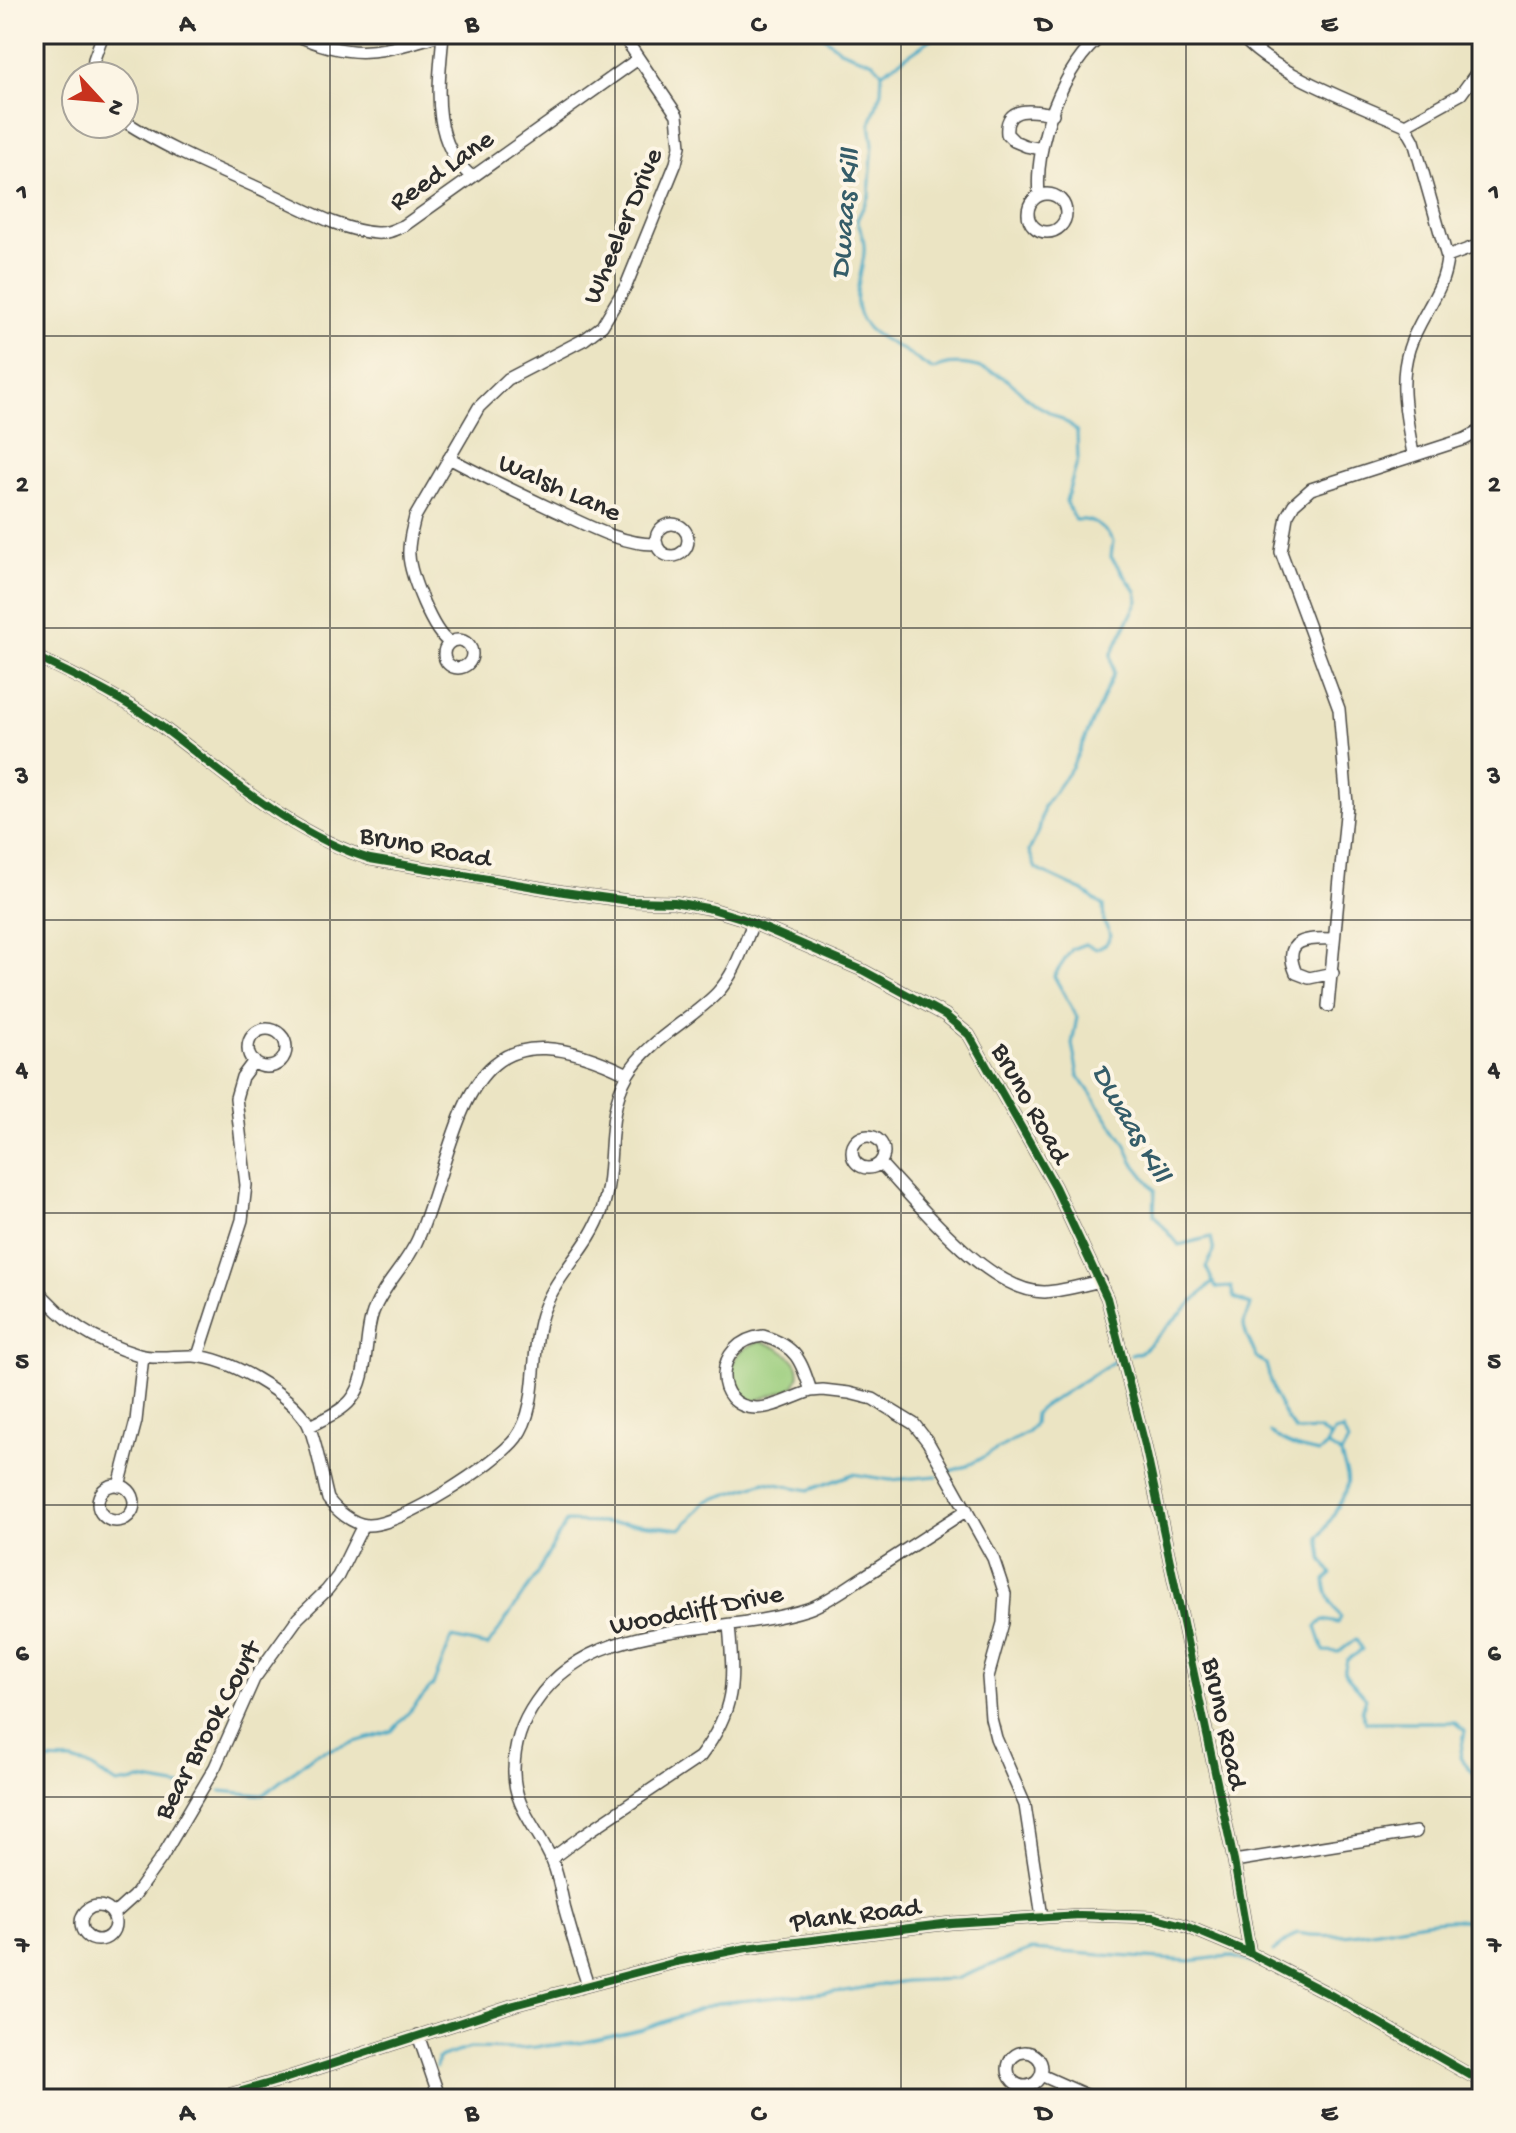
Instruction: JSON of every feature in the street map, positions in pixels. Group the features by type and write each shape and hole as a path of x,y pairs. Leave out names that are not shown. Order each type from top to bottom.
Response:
{"street":[{"path":"94,60 103,34"},
{"path":"294,34 341,51 364,54 442,34 440,119 448,144 472,177"},
{"name":"Wheeler Drive","path":"449,642 437,631 409,558 415,517 479,407 491,393 508,379 585,339 602,326 626,286 676,163 680,146 677,115 622,34"},
{"path":"1039,195 1038,170 1053,114 1081,55 1104,34"},
{"path":"1240,34 1259,53 1298,76 1405,125 1421,157 1447,257 1446,275 1416,332 1405,367 1403,388 1413,454"},
{"name":"Reed Lane","path":"140,130 169,147 324,218 376,233 390,232 405,225 638,59"},
{"path":"1405,125 1461,94 1482,65"},
{"path":"1042,149 1014,141 1007,134 1008,121 1014,113 1022,111 1053,114"},
{"path":"1447,257 1482,244"},
{"path":"1328,1006 1347,804 1339,709 1291,582 1281,552 1281,538 1294,504 1311,489 1465,439 1482,430"},
{"name":"Walsh Lane","path":"449,458 491,481 594,528 644,545 657,544"},
{"name":"Bruno Road","path":"34,656 156,722 294,825 344,851 370,859 564,892 629,901 674,902 712,909 753,923 862,970 963,1028 1055,1187 1101,1281 1118,1334 1145,1445 1234,1861 1250,1953"},
{"path":"34,1286 63,1318 87,1335 143,1356 198,1356 268,1385 292,1404 310,1426 328,1499 344,1514 363,1525 379,1525 426,1504 487,1463 516,1439 525,1422 544,1307 588,1240 603,1209 615,1106 628,1074 644,1054 720,990 734,969 753,923"},
{"path":"1333,973 1309,978 1296,973 1291,953 1302,940 1334,939"},
{"path":"310,1426 350,1401 357,1389 368,1326 376,1305 419,1237 448,1146 465,1104 480,1078 512,1052 537,1048 585,1055 628,1074"},
{"path":"198,1356 242,1220 246,1185 236,1098 242,1077 254,1061"},
{"path":"880,1163 978,1264 1008,1281 1044,1292 1101,1281"},
{"path":"811,1391 796,1354 777,1340 763,1336 743,1341 732,1350 727,1361 725,1388 745,1406 764,1407 811,1391 849,1393 873,1399 914,1424 928,1442 993,1558 1005,1594 1003,1623 988,1677 991,1718 996,1738 1025,1805 1042,1917"},
{"path":"119,1486 136,1421 143,1356"},
{"name":"Woodcliff Drive","path":"588,1985 551,1859 518,1800 514,1770 520,1731 542,1691 575,1663 616,1644 810,1608 967,1510"},
{"name":"Bear Brook Court","path":"113,1915 134,1896 162,1857 215,1767 254,1679 298,1618 338,1576 363,1525"},
{"path":"551,1859 700,1757 714,1738 730,1698 734,1676 729,1625"},
{"path":"1234,1861 1416,1832"},
{"name":"Plank Road","path":"214,2099 418,2035 676,1962 747,1948 951,1923 1042,1917 1153,1917 1183,1925 1250,1953 1342,2000 1482,2082"},
{"path":"418,2035 440,2099"},
{"path":"1041,2075 1095,2099"}],"green space":[{"path":"761,1341 785,1352 799,1371 792,1388 755,1401 741,1396 735,1387 732,1370 744,1349"}],"waterway":[{"name":"Dwaas Kill","path":"821,34 840,50 873,62 882,72 881,92 870,124 873,144 869,195 857,220 864,249 857,293 863,322 876,335 934,370 961,364 998,375 1077,431 1078,459 1066,501 1075,520 1093,522 1110,536 1113,541 1111,557 1136,591 1138,601 1111,655 1114,673 1072,767 1044,806 1039,831 1029,851 1036,869 1083,891 1103,906 1104,923 1111,935 1106,944 1096,949 1085,944 1072,949 1054,976 1077,1017 1072,1044 1078,1075 1125,1143 1133,1162 1155,1190 1154,1215 1179,1245 1211,1237 1214,1252 1206,1267 1216,1288 1231,1287 1234,1298 1251,1305 1244,1322 1245,1331 1256,1357 1266,1364 1274,1394 1286,1418 1296,1431 1320,1430 1331,1438 1327,1445 1341,1454 1347,1486 1319,1537 1322,1559 1332,1574 1325,1580 1327,1590 1341,1617 1338,1623 1323,1620 1316,1627 1324,1651 1339,1652 1356,1639 1362,1650 1347,1660 1344,1673 1366,1698 1362,1711 1365,1722 1454,1722 1465,1731 1460,1757 1482,1783"},
{"path":"883,72 939,34"},
{"path":"1131,1355 1141,1352 1213,1282"},
{"path":"950,1471 967,1466 1028,1432 1034,1424 1035,1413 1042,1407 1116,1360"},
{"path":"1331,1438 1334,1432 1343,1430 1348,1442 1341,1454"},
{"path":"1270,1432 1306,1450 1319,1453 1326,1447"},
{"path":"221,1791 263,1795 315,1754 392,1731 433,1685 452,1638 488,1646 537,1574 566,1522 640,1524 681,1529 707,1501 765,1482 809,1490 853,1474 890,1480 937,1476"},
{"path":"34,1760 73,1761 91,1767 117,1784 141,1780 187,1788"},
{"path":"1273,1952 1297,1933 1343,1935 1436,1921 1482,1922"},
{"path":"436,2067 438,2058 470,2048 514,2049 580,2043 643,2029 717,2003 844,1991 906,1981 955,1979 1031,1950 1189,1961 1229,1956 1262,1966"},
{"path":"417,2099 419,2095"}],"cycle path":[{"path":"34,656 98,687 144,714 285,818 340,848 370,859 564,892 629,901 674,902 712,909 741,918 862,970 945,1015 969,1035 1055,1187 1107,1298 1145,1445 1234,1861 1250,1953"},
{"path":"214,2099 514,2005 676,1962 747,1948 951,1923 1080,1915 1153,1917 1183,1925 1250,1953 1329,1994 1482,2082"}]}
